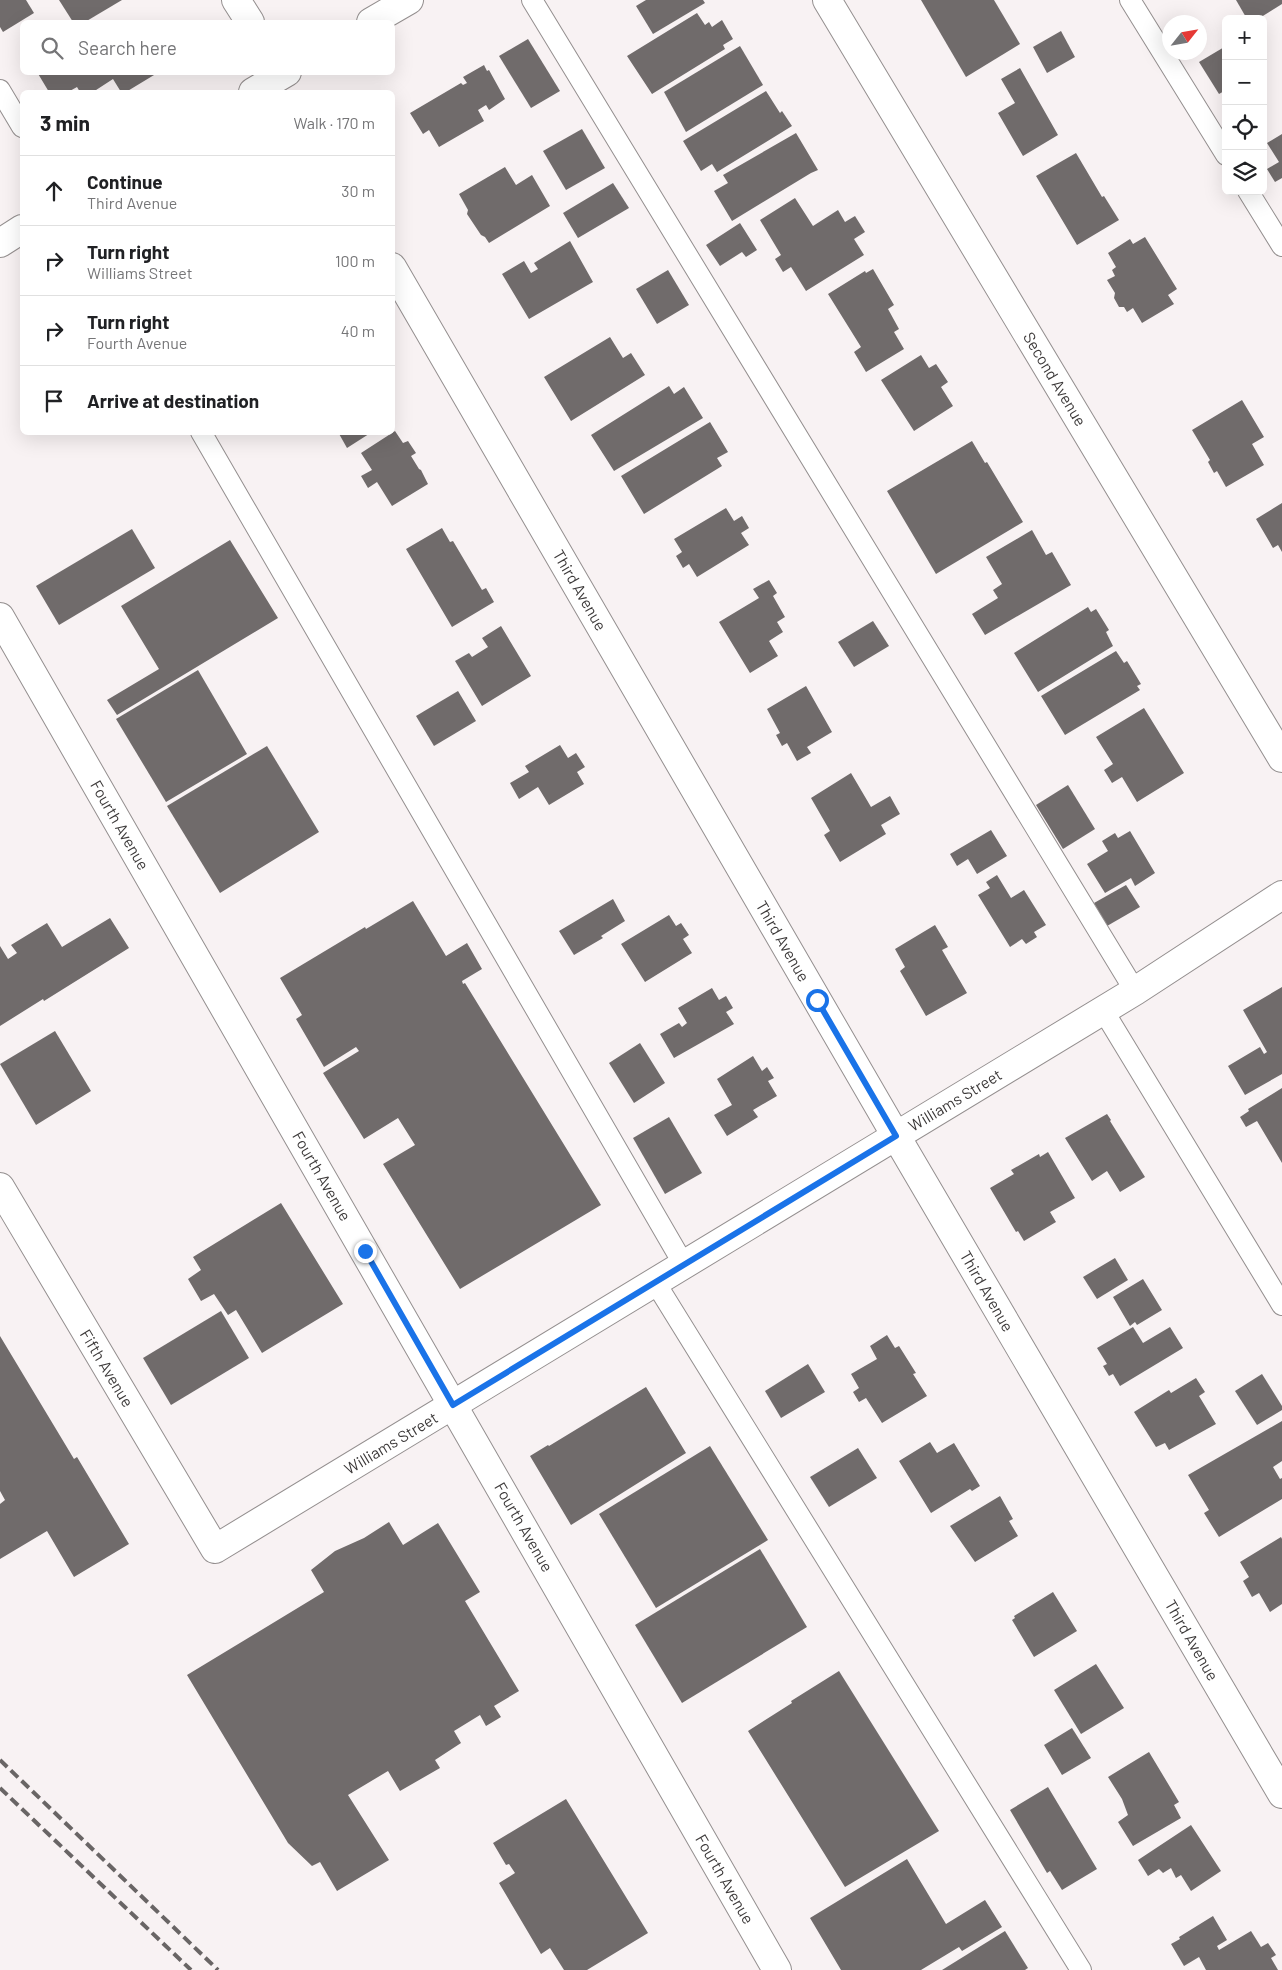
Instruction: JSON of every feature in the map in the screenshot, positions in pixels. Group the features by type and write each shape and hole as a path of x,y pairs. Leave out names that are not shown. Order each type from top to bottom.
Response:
{"street":[{"path":"236,0 249,20"},
{"path":"374,20 409,0"},
{"name":"Second Avenue","path":"827,0 1282,758"},
{"path":"258,90 285,78"},
{"path":"0,243 20,230"},
{"name":"Third Avenue","path":"395,272 896,1136 1282,1794"},
{"name":"Fourth Avenue","path":"0,617 777,1970"},
{"name":"Williams Street","path":"215,1550 1135,991 1282,896"},
{"name":"Fifth Avenue","path":"0,1187 215,1550"}],"lane":[{"path":"532,0 1135,991"},
{"path":"1130,0 1223,150"},
{"path":"0,90 20,124"},
{"path":"1250,195 1282,246"},
{"path":"203,435 684,1265"},
{"path":"1103,1010 1282,1306"},
{"path":"655,1282 1081,1970"}],"building":[{"path":"0,0 26,0 34,13 3,32 0,27"},
{"path":"59,0 122,0 88,20 72,20"},
{"path":"646,0 703,0 705,3 653,34 636,6"},
{"path":"921,0 994,0 1020,44 966,77"},
{"path":"1236,0 1282,0 1282,4 1264,15 1245,15"},
{"path":"697,13 705,25 709,22 712,27 722,20 733,39 723,45 725,49 652,94 627,56"},
{"path":"1061,31 1075,57 1047,73 1033,47"},
{"path":"528,39 560,91 531,108 499,56"},
{"path":"740,46 763,85 686,132 664,92"},
{"path":"1222,48 1222,92 1219,94 1199,62 1207,60 1207,57"},
{"path":"484,65 487,71 489,70 505,99 489,110 486,105 478,110 484,121 439,147 429,130 423,134 410,113 461,83 463,85 467,83 463,77"},
{"path":"1020,68 1058,135 1023,156 998,113 1015,103 1001,79"},
{"path":"39,75 154,75 129,90 120,90 113,79 96,90 79,90 77,87 72,90 48,90"},
{"path":"766,91 780,113 782,111 792,126 717,172 712,164 701,171 683,141"},
{"path":"582,129 605,168 566,190 543,151"},
{"path":"796,133 818,170 732,221 714,191 728,183 723,175"},
{"path":"1282,134 1282,178 1275,182 1267,169 1279,162 1267,143"},
{"path":"1076,153 1102,197 1104,196 1119,220 1077,245 1036,176"},
{"path":"505,167 516,185 532,175 550,206 489,243 481,235 467,214 468,210 459,194"},
{"path":"613,183 629,208 578,238 563,213"},
{"path":"795,198 813,226 838,210 845,222 855,216 865,232 854,239 864,255 806,291 791,267 783,272 775,259 781,255 760,220"},
{"path":"740,223 757,250 746,257 742,252 720,266 706,245"},
{"path":"1145,237 1177,289 1168,295 1174,304 1142,323 1133,308 1127,312 1124,307 1119,307 1114,298 1115,293 1107,280 1115,276 1112,270 1116,267 1108,253 1130,239 1133,244"},
{"path":"570,241 593,282 529,319 502,274 524,261 531,273 538,269 534,263"},
{"path":"873,269 894,305 888,309 899,329 894,332 904,349 866,372 854,352 861,347 828,294 865,271 866,273"},
{"path":"668,270 689,305 657,324 636,289"},
{"path":"610,337 623,358 631,353 645,375 571,421 544,377"},
{"path":"921,355 929,368 936,364 948,382 941,387 953,406 914,431 881,380"},
{"path":"669,386 674,394 684,387 703,418 614,471 591,435"},
{"path":"1242,400 1264,437 1252,444 1264,465 1226,487 1217,471 1214,473 1208,462 1210,460 1192,430"},
{"path":"710,422 728,452 717,458 722,466 644,514 621,476"},
{"path":"395,431 403,443 408,441 416,453 411,456 428,484 392,506 377,482 368,488 361,476 372,470 361,453 389,435 395,435"},
{"path":"340,435 367,435 347,448"},
{"path":"972,441 985,463 987,462 1023,522 936,574 887,491"},
{"path":"1282,503 1282,552 1278,545 1273,548 1256,519"},
{"path":"726,508 734,521 742,516 749,528 741,533 749,545 697,577 689,564 683,568 676,556 682,552 674,539"},
{"path":"442,528 450,542 453,541 482,590 486,588 494,602 452,627 406,549"},
{"path":"132,529 155,568 59,625 36,586"},
{"path":"1032,530 1046,555 1052,552 1071,585 985,635 972,614 998,598 993,590 1002,584 986,557"},
{"path":"230,540 278,618 117,715 107,700 159,669 121,606"},
{"path":"769,580 777,593 773,596 785,617 777,622 783,632 769,641 778,656 750,673 719,622 759,598 753,589"},
{"path":"1088,607 1091,612 1096,609 1109,630 1106,632 1113,646 1038,692 1014,653"},
{"path":"873,621 889,646 854,667 838,642"},
{"path":"501,626 531,676 482,706 455,661 469,653 472,657 488,647 482,638"},
{"path":"1116,651 1124,663 1127,661 1141,684 1137,686 1140,690 1065,735 1041,696"},
{"path":"198,670 247,754 166,802 116,719"},
{"path":"806,686 832,732 807,747 811,753 797,761 787,743 782,746 776,735 780,733 767,709"},
{"path":"458,691 476,721 434,746 416,716"},
{"path":"1144,708 1184,773 1137,802 1122,777 1112,783 1104,770 1113,764 1096,737"},
{"path":"560,745 568,758 576,753 585,767 577,772 584,784 549,805 538,787 519,799 510,783 529,772 525,766"},
{"path":"267,746 319,832 220,893 167,806"},
{"path":"851,773 871,807 890,796 900,814 881,825 886,834 840,862 824,835 830,831 811,798"},
{"path":"1068,785 1095,829 1063,849 1036,805"},
{"path":"991,830 1007,856 977,874 968,859 957,866 950,854"},
{"path":"1130,831 1155,873 1135,886 1131,878 1105,893 1087,864 1108,851 1102,841 1115,833 1118,838"},
{"path":"997,875 1011,898 1024,890 1046,925 1034,932 1037,937 1026,944 1022,939 1010,947 978,895 990,888 986,882"},
{"path":"1126,885 1140,907 1107,926 1094,903"},
{"path":"613,899 625,921 601,936 603,938 574,955 559,931"},
{"path":"413,901 446,956 467,943 482,969 462,981 463,984 465,983 601,1205 460,1289 383,1164 415,1145 398,1118 364,1139 323,1073 359,1051 356,1047 324,1067 296,1019 302,1015 280,978 365,927 366,929"},
{"path":"669,915 676,926 681,923 689,935 683,939 692,953 645,982 621,944"},
{"path":"110,918 129,948 0,1026 0,946 8,959 17,953 11,945 47,923 62,947"},
{"path":"935,925 948,947 942,950 967,993 926,1016 900,971 905,967 895,949"},
{"path":"1282,987 1282,1074 1245,1095 1228,1066 1260,1047 1264,1054 1267,1052 1243,1010"},
{"path":"712,988 719,1000 726,996 733,1008 726,1012 734,1024 674,1058 660,1034 679,1023 682,1027 687,1023 678,1008"},
{"path":"55,1031 91,1091 36,1125 0,1064"},
{"path":"640,1043 665,1083 634,1103 609,1063"},
{"path":"753,1056 762,1071 767,1067 774,1078 768,1081 777,1096 753,1110 758,1117 727,1136 714,1115 732,1105 717,1079"},
{"path":"1282,1088 1282,1163 1257,1121 1246,1127 1240,1117 1249,1111 1248,1109"},
{"path":"1107,1114 1145,1177 1120,1192 1107,1171 1092,1181 1065,1138"},
{"path":"669,1117 702,1173 665,1194 633,1138"},
{"path":"1048,1152 1075,1198 1050,1212 1056,1222 1024,1241 1018,1231 1016,1232 990,1188 1014,1174 1011,1170 1039,1154 1040,1157"},
{"path":"281,1203 343,1304 262,1353 236,1310 228,1315 214,1294 201,1301 188,1279 201,1270 193,1257"},
{"path":"1115,1258 1128,1280 1097,1299 1083,1277"},
{"path":"1143,1279 1162,1310 1137,1325 1135,1322 1130,1326 1113,1297"},
{"path":"221,1311 249,1358 171,1405 143,1358"},
{"path":"1133,1327 1143,1343 1170,1327 1183,1348 1120,1386 1113,1374 1109,1376 1103,1366 1107,1364 1097,1348"},
{"path":"887,1335 895,1348 899,1346 916,1373 913,1374 927,1396 882,1423 866,1398 859,1402 853,1392 859,1388 851,1374 877,1359 870,1346"},
{"path":"0,1336 74,1459 77,1457 129,1544 74,1577 47,1531 0,1559 0,1504 5,1500 0,1491"},
{"path":"808,1364 825,1392 781,1418 765,1391"},
{"path":"1262,1374 1282,1406 1282,1410 1257,1425 1235,1391"},
{"path":"1196,1378 1205,1392 1199,1396 1216,1424 1169,1450 1165,1443 1156,1447 1134,1412 1169,1390 1171,1393"},
{"path":"646,1387 686,1453 571,1525 530,1456"},
{"path":"1282,1421 1282,1461 1273,1467 1280,1479 1282,1478 1282,1499 1219,1537 1204,1513 1209,1510 1188,1475"},
{"path":"930,1442 937,1453 954,1443 980,1486 972,1491 970,1489 931,1513 899,1461"},
{"path":"710,1446 768,1540 656,1608 599,1514"},
{"path":"858,1448 877,1478 829,1507 810,1477"},
{"path":"1000,1496 1013,1519 1009,1521 1018,1536 975,1562 950,1526"},
{"path":"389,1522 403,1545 438,1523 480,1592 465,1601 519,1691 494,1706 501,1717 486,1726 480,1715 454,1731 461,1743 435,1760 440,1768 400,1791 388,1771 348,1795 389,1860 337,1891 320,1862 312,1866 288,1843 187,1675 324,1592 311,1570 335,1551 364,1538"},
{"path":"1281,1537 1282,1604 1270,1612 1259,1593 1252,1597 1243,1581 1249,1577 1240,1562"},
{"path":"760,1549 807,1627 682,1703 635,1625"},
{"path":"1053,1592 1077,1631 1034,1657 1012,1620 1015,1618 1014,1616"},
{"path":"1096,1664 1124,1708 1081,1734 1054,1690"},
{"path":"839,1671 939,1831 845,1887 748,1731"},
{"path":"1072,1728 1091,1758 1062,1775 1044,1745"},
{"path":"1149,1752 1179,1802 1174,1805 1181,1818 1133,1846 1118,1822 1128,1815 1122,1799 1108,1777"},
{"path":"1048,1787 1097,1869 1062,1890 1050,1871 1047,1873 1010,1810"},
{"path":"566,1799 648,1933 587,1970 564,1970 550,1948 541,1954 499,1883 515,1873 509,1864 506,1865 493,1843"},
{"path":"1191,1825 1221,1871 1191,1891 1181,1875 1176,1878 1171,1868 1163,1873 1159,1869 1148,1876 1138,1860"},
{"path":"907,1859 946,1924 985,1900 1002,1927 962,1951 959,1947 921,1970 841,1970 810,1918"},
{"path":"1213,1916 1227,1940 1217,1946 1219,1950 1251,1931 1261,1947 1268,1943 1276,1955 1271,1958 1278,1970 1206,1970 1199,1957 1184,1966 1171,1944"},
{"path":"1005,1931 1028,1968 1025,1970 942,1970"}],"railway":[{"path":"0,1760 218,1970"},
{"path":"0,1788 191,1970"}],"route":[{"path":"365,1251 453,1405 896,1136 817,1000"}]}
